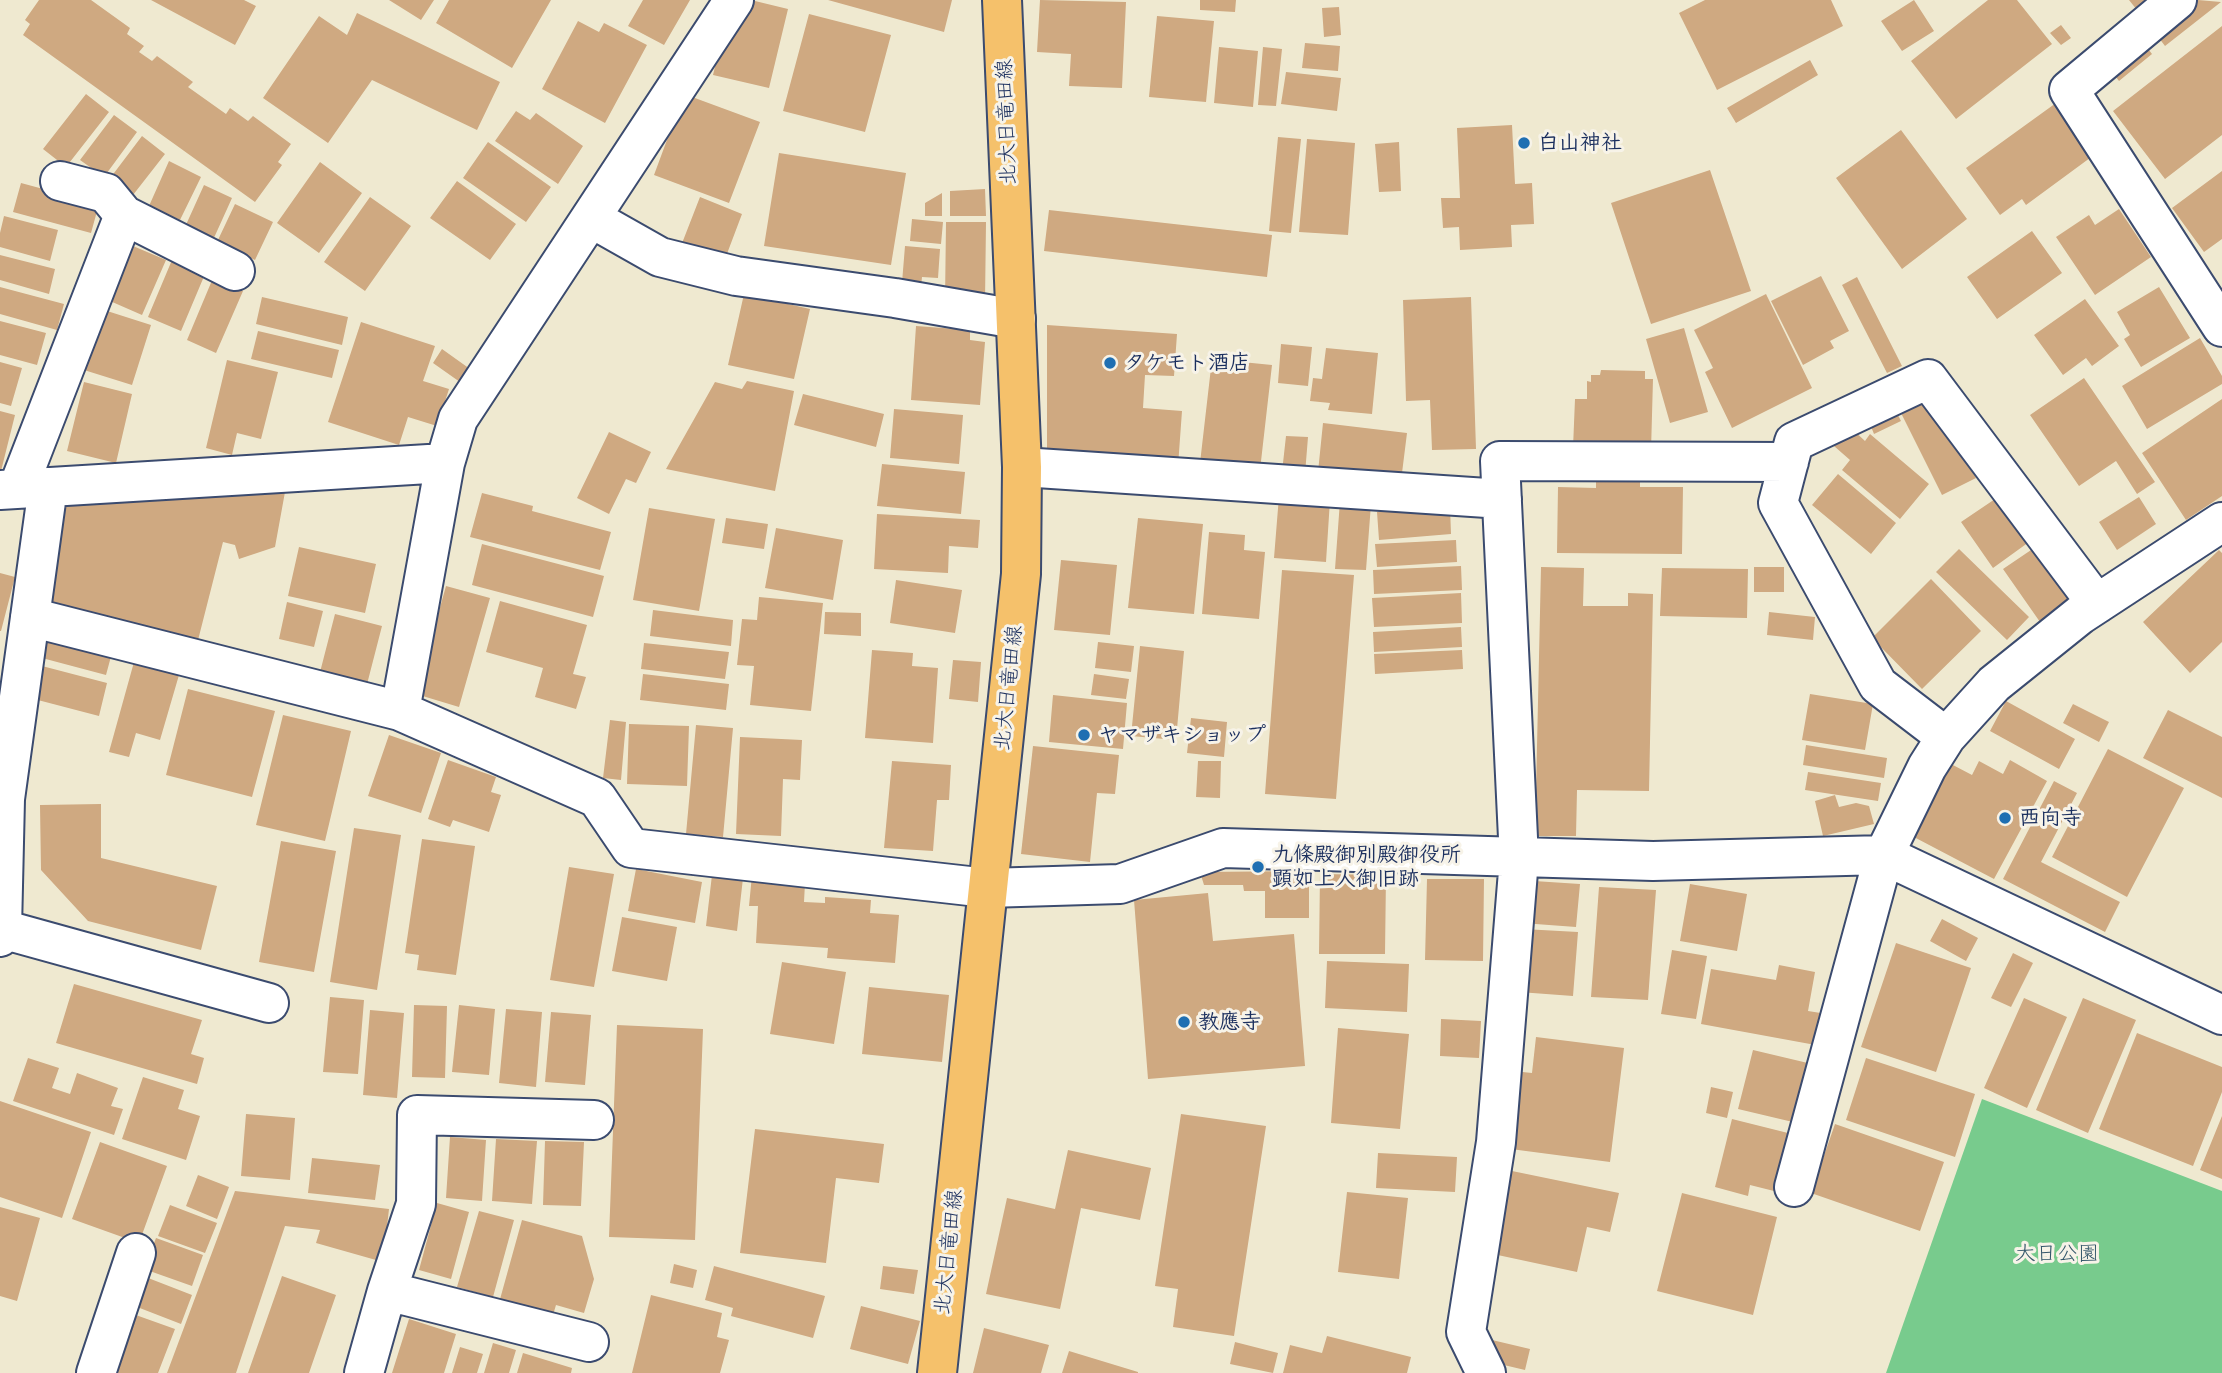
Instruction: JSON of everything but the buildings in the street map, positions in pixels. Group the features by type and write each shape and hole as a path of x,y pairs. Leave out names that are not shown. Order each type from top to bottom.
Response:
{"main road":[{"name":"北大日竜田線","path":"936,1373 1021,574 1022,467 1002,0"}],"street":[{"path":"400,711 445,463 458,419 734,0"},
{"path":"2177,0 2068,90 2222,327"},
{"path":"60,181 106,193 124,215 235,271"},
{"path":"124,215 22,488 30,617 5,799 1,931 269,1003"},
{"path":"590,218 660,257 736,275 1016,319"},
{"path":"1946,737 1878,685 1778,503 1794,442 1928,379 2097,604"},
{"path":"1486,1373 1466,1332 1496,1142 1519,859 1500,461 1788,462"},
{"path":"22,488 445,463"},
{"path":"1022,467 1502,499"},
{"path":"1794,1187 1884,855 1927,767 1946,737 1994,684 2080,615 2222,522"},
{"path":"30,617 400,711 597,798 631,848 987,888 1120,884 1223,849 1653,861 1884,855 2222,1015"},
{"path":"363,1373 416,1204 417,1115 594,1120"},
{"path":"96,1373 136,1253"},
{"path":"387,1291 589,1342"}],"green space":[{"name":"大日公園","path":"1982,1099 2222,1191 2222,1373 1886,1373"}],"place":[{"name":"白山神社","path":"1524,143"},
{"name":"タケモト酒店","path":"1110,363"},
{"name":"ヤマザキショップ","path":"1084,735"},
{"name":"西向寺","path":"2005,818"},
{"name":"九條殿御別殿御役所 顕如上人御旧跡","path":"1258,867"},
{"name":"教應寺","path":"1184,1022"}]}
